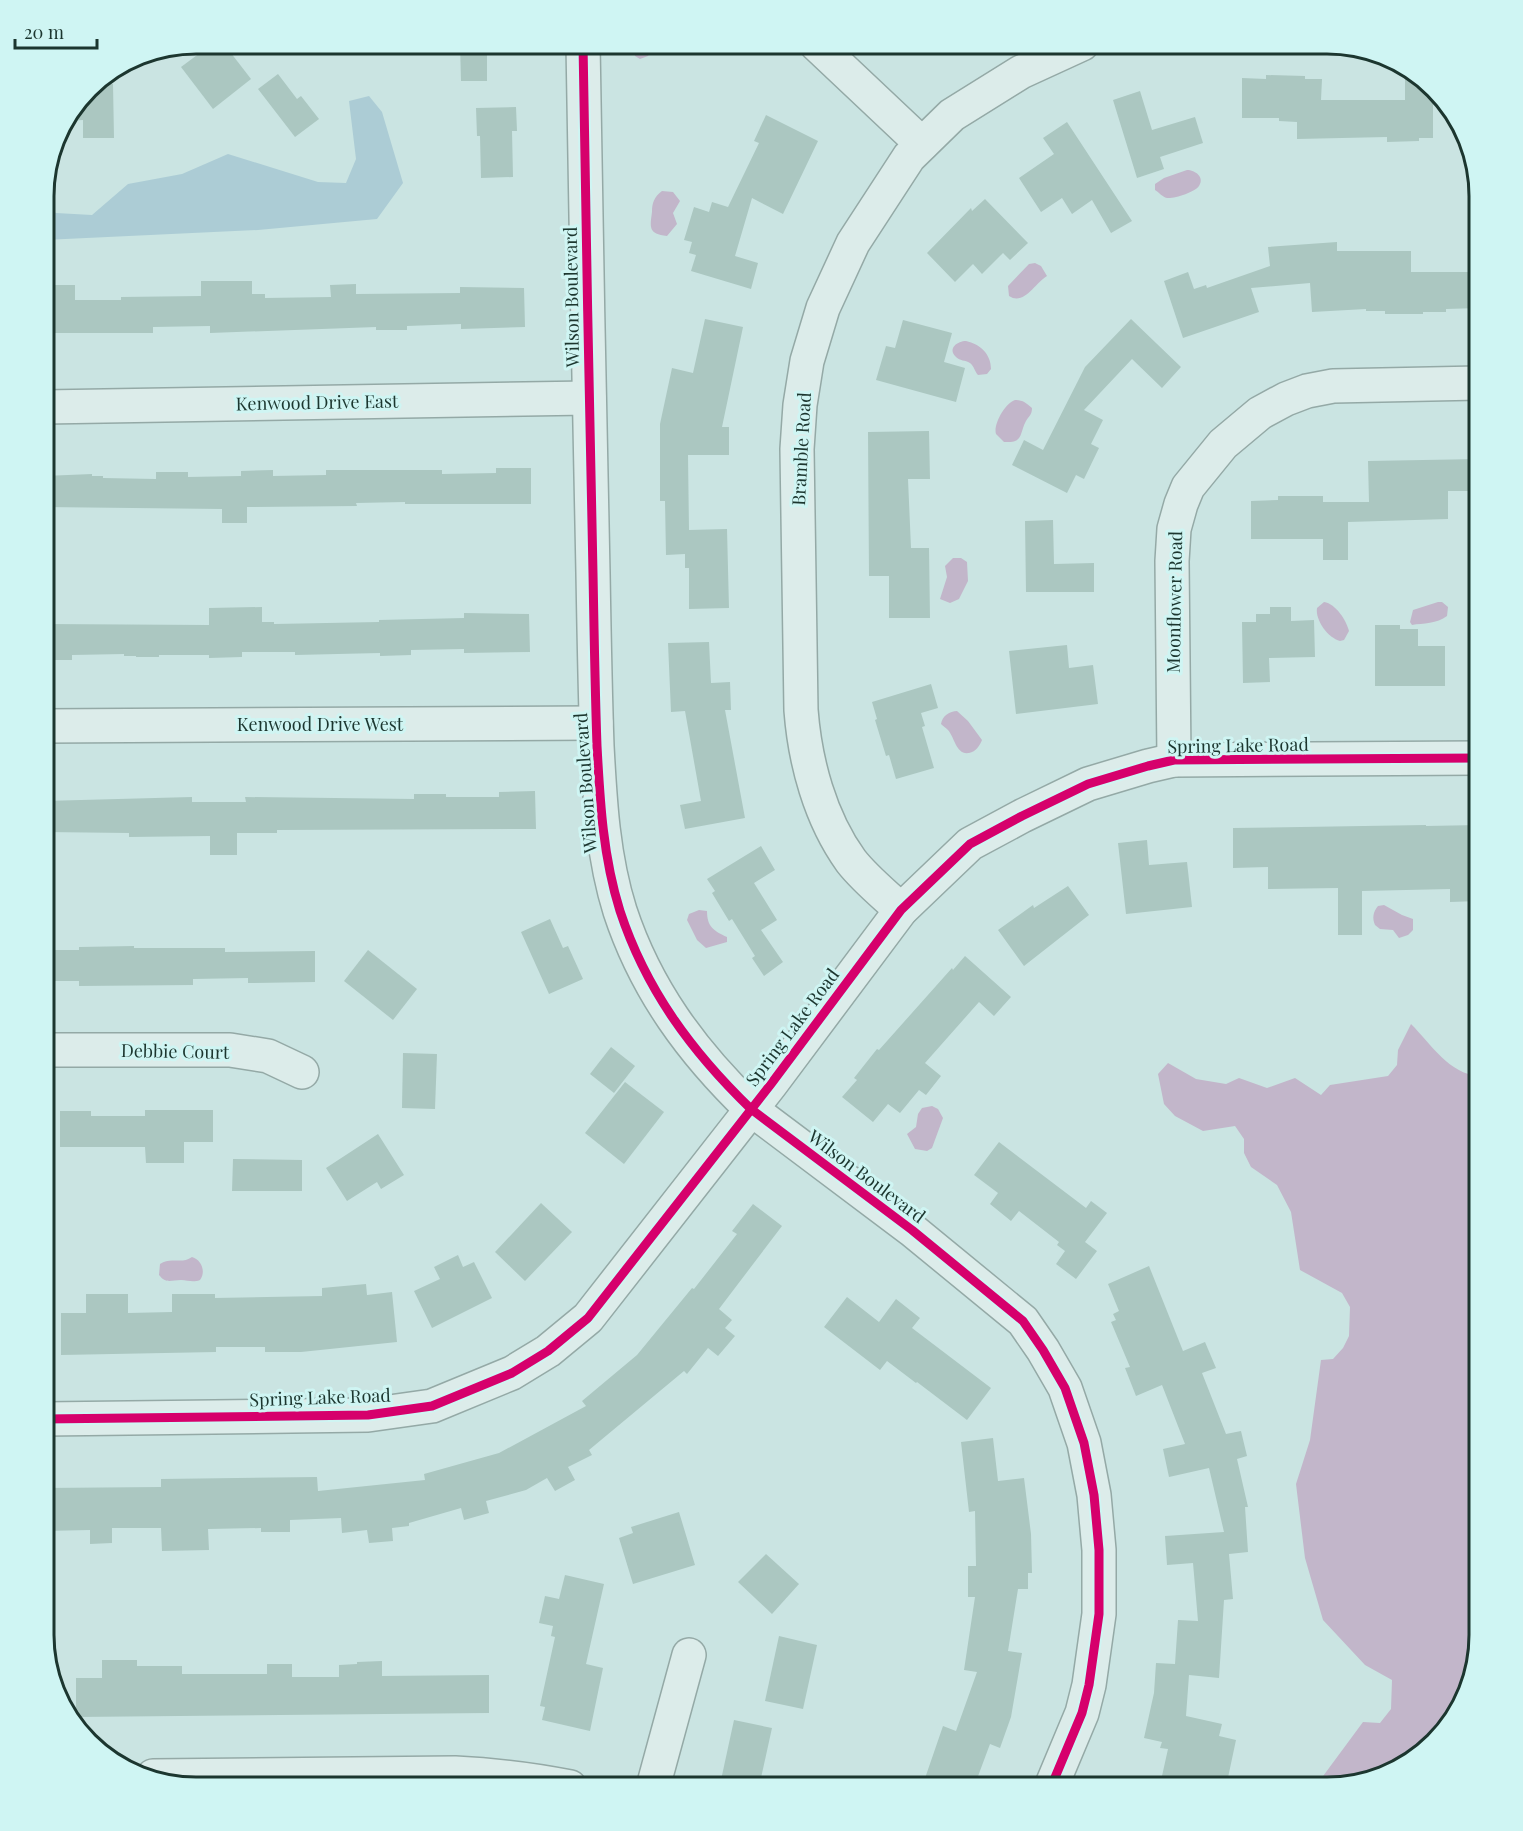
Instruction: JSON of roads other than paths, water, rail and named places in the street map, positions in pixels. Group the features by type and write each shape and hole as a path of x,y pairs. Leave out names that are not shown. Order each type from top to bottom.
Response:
{"street":[{"name":"Wilson Boulevard","path":"583,54 596,723 600,814 608,868 635,951 662,1003 678,1028 731,1089 751,1109 921,1237 1023,1321 1065,1388 1084,1443 1094,1495 1099,1550 1099,1614 1089,1685 1082,1713 1056,1777"},
{"path":"827,54 922,144"},
{"name":"Bramble Road","path":"901,910 852,861 829,822 803,738 797,449 800,405 807,362 823,308 853,243 909,157 952,115 1011,78 1061,54"},
{"name":"Moonflower Road","path":"1174,760 1172,561 1174,529 1188,487 1223,444 1260,413 1286,399 1334,386 1469,383"},
{"name":"Kenwood Drive East","path":"54,407 589,398"},
{"name":"Kenwood Drive West","path":"54,726 596,723"},
{"name":"Spring Lake Road","path":"54,1419 368,1415 432,1406 512,1373 548,1351 588,1318 751,1109 901,910 970,844 1088,784 1174,760 1469,758"},
{"name":"Debbie Court","path":"54,1050 230,1050 268,1056 302,1072"},
{"path":"656,1777 689,1655"},
{"path":"176,1776 455,1773 509,1777"}]}
